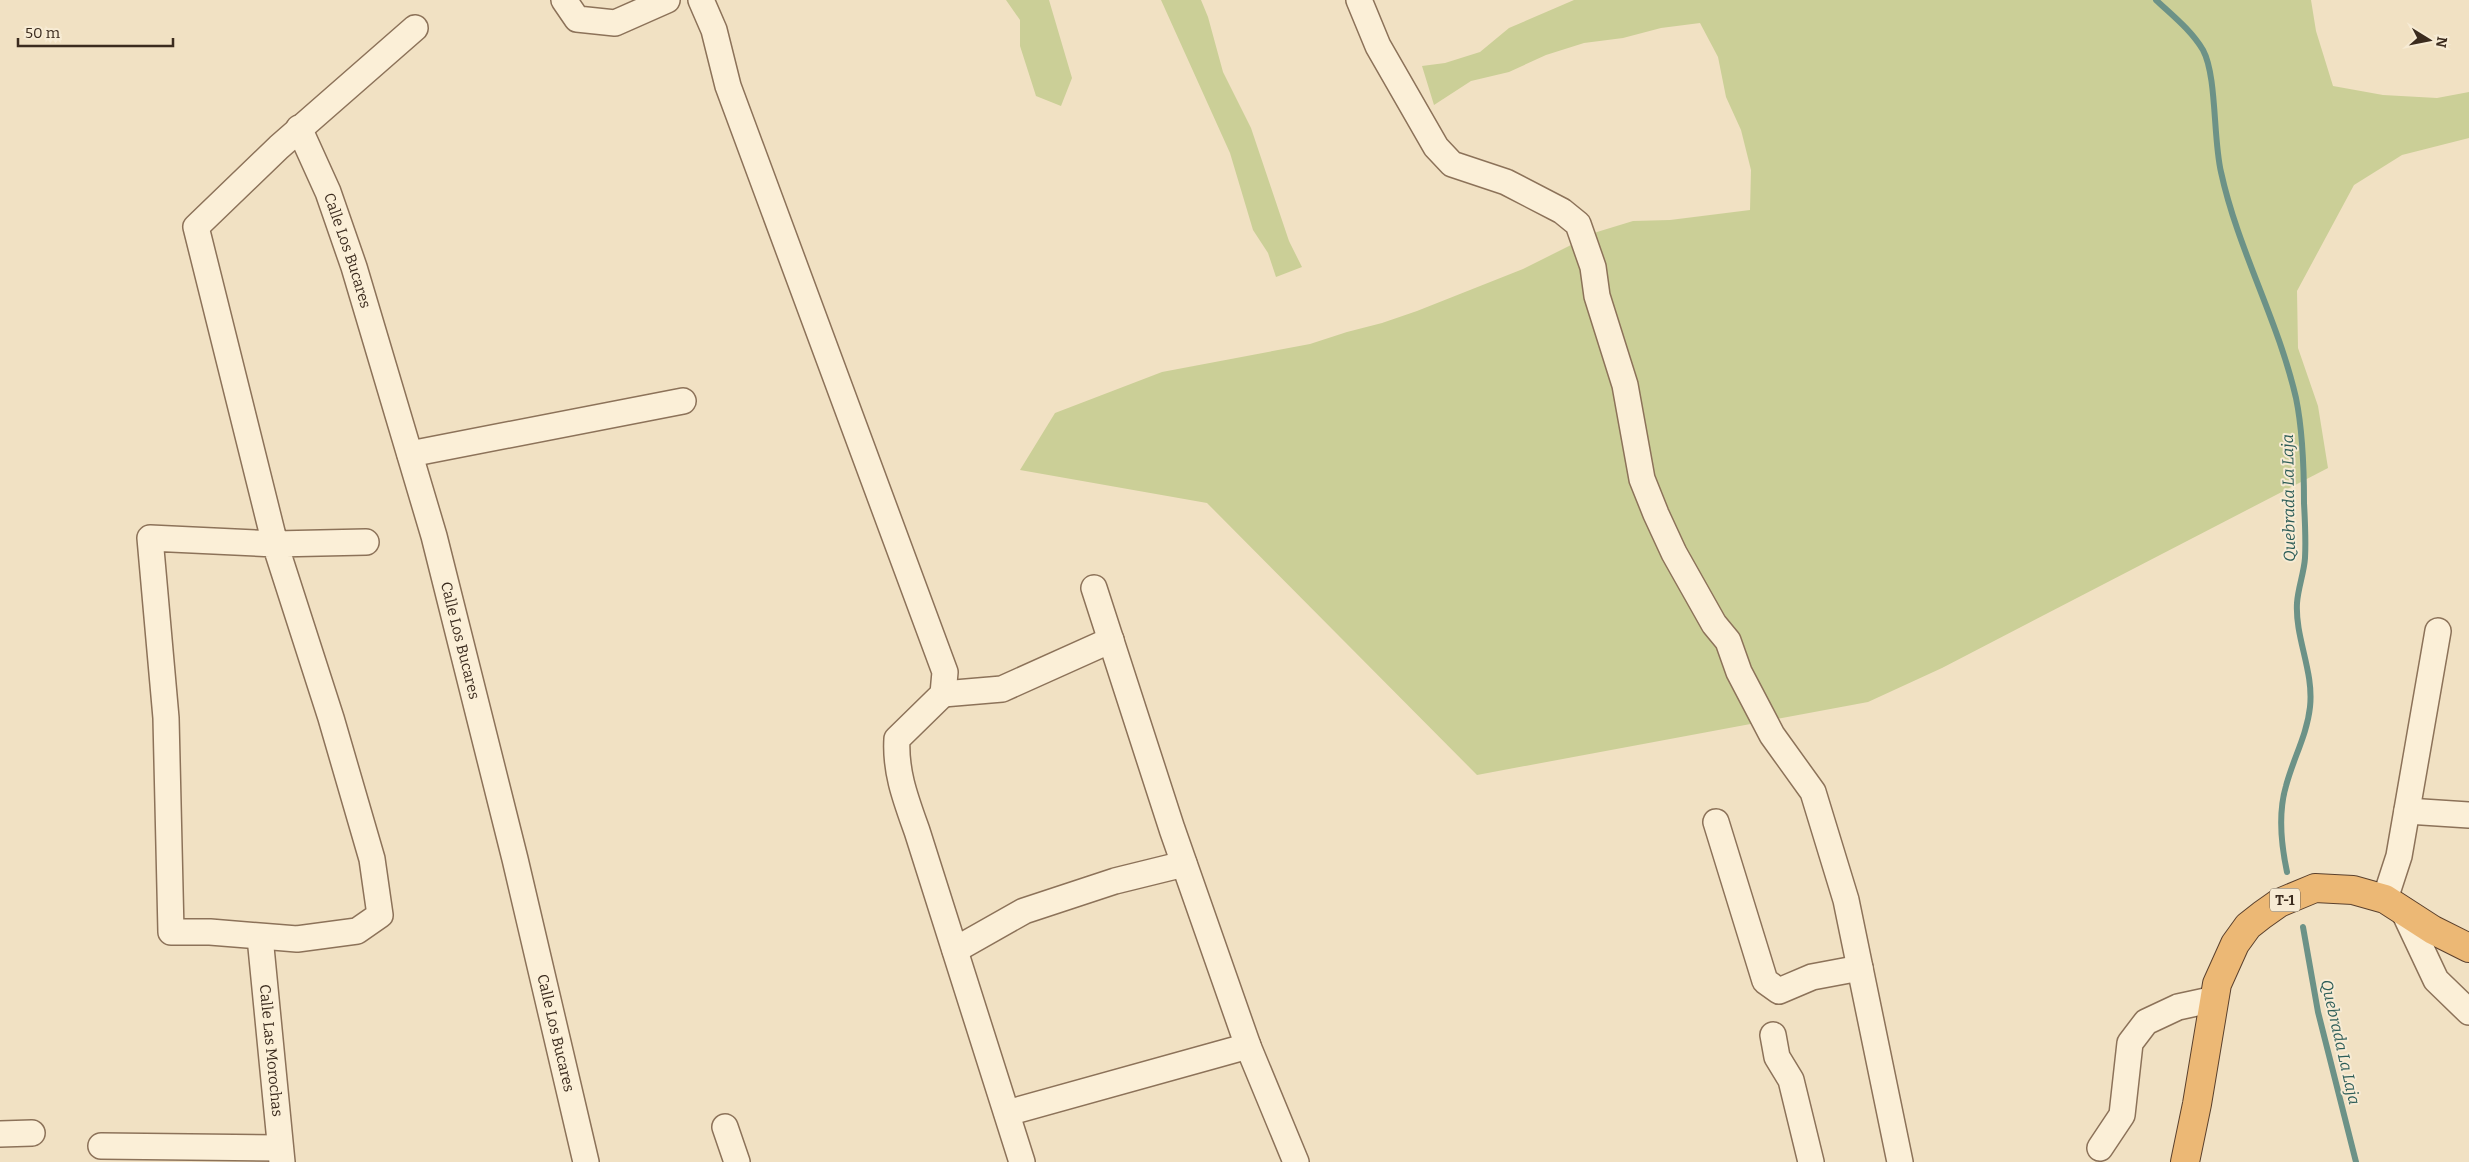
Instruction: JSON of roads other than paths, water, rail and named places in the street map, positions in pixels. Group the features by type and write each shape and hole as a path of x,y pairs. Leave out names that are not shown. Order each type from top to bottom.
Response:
{"highway":[{"name":"T-1","path":"2185,1162 2215,998 2224,964 2248,926 2279,903 2315,888 2352,890 2394,904 2434,930 2469,948"}],"street":[{"path":"564,0 577,19 615,23 667,0"},
{"path":"701,0 714,30 728,86 945,672 943,694"},
{"path":"1359,0 1378,46 1436,148 1452,164 1506,182 1562,211 1578,224 1593,267 1597,296 1625,385 1642,479 1674,553 1714,624 1728,641 1739,672 1772,735 1813,792 1846,900 1900,1162"},
{"path":"366,542 275,544 150,538 166,718 171,932 210,932 297,939 357,930 380,915 372,859 332,718 275,544 196,227 300,128 415,28"},
{"name":"Calle Los Bucares","path":"300,128 328,192 354,267 434,536 515,859 586,1162"},
{"path":"410,454 683,401"},
{"path":"1094,588 1184,864 1248,1046 1296,1162"},
{"path":"2438,631 2399,856 2394,904 2436,980 2469,1012"},
{"path":"1022,1162 903,791 896,757 897,739 943,694 1002,689 1111,640"},
{"path":"2407,811 2469,815"},
{"path":"1716,822 1765,981 1779,991 1812,977 1860,968"},
{"path":"955,950 1024,911 1115,881 1184,864"},
{"name":"Calle Las Morochas","path":"260,937 281,1155"},
{"path":"2100,1148 2122,1115 2130,1043 2146,1022 2178,1007 2215,998"},
{"path":"1773,1035 1777,1056 1791,1080 1811,1162"},
{"path":"1007,1113 1248,1046"},
{"path":"726,1127 737,1162"},
{"path":"0,1134 32,1133"},
{"path":"101,1146 281,1155"}],"waterway":[{"name":"Quebrada La Laja","path":"2156,0 2193,36 2203,50 2207,61 2211,75 2221,172 2228,201 2279,341 2296,398 2300,424 2303,450 2305,544 2297,616 2311,694 2306,727 2289,776 2282,807 2282,840 2287,872"},
{"name":"Quebrada La Laja","path":"2303,927 2318,1012 2356,1162"}]}
